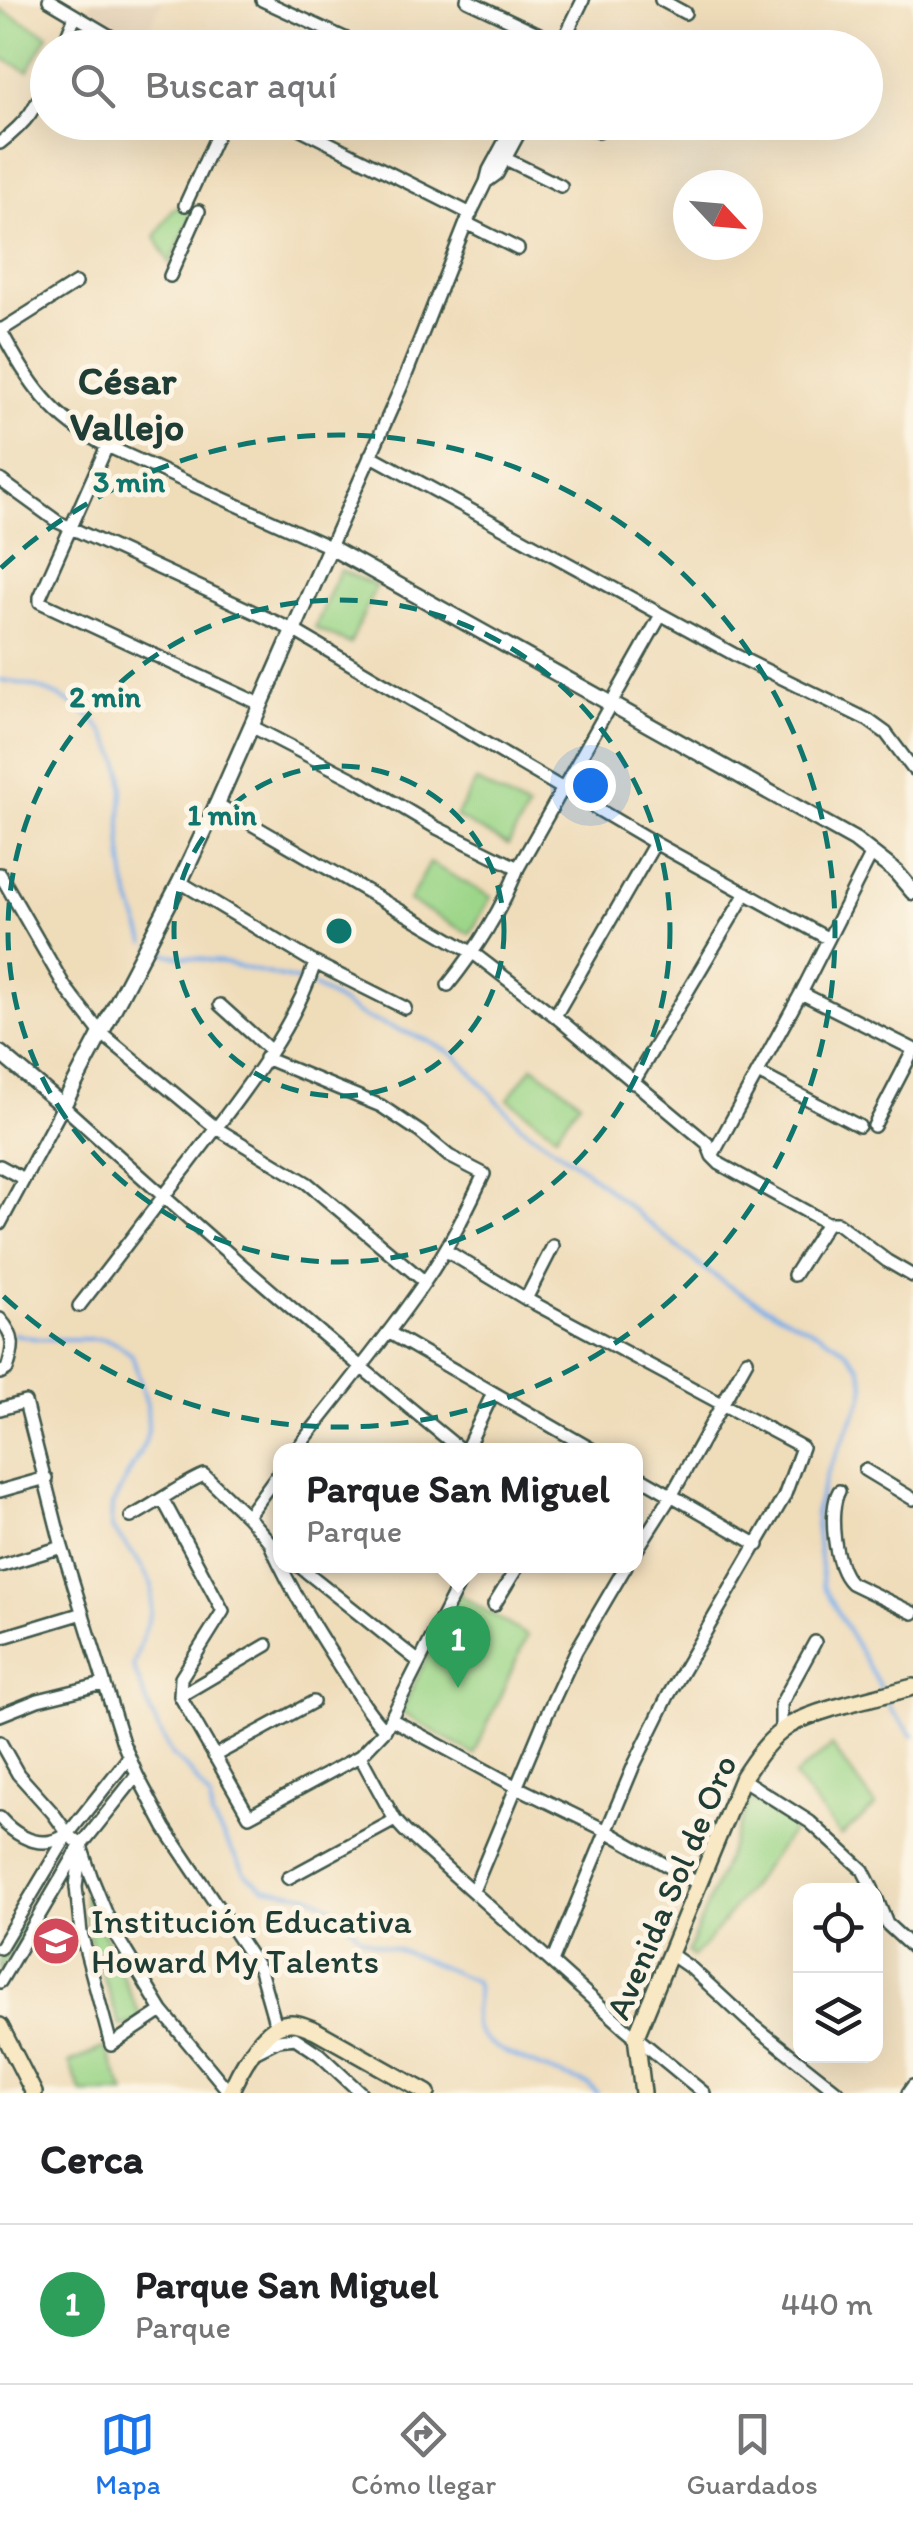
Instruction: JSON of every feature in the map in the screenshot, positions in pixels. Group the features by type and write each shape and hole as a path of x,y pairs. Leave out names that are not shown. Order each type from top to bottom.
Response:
{"main road":[{"name":"Avenida Sol de Oro","path":"644,2093 636,2036 742,1778 762,1750 791,1725 913,1687"},
{"path":"230,2093 268,2032 276,2026 296,2023 316,2030 427,2093"},
{"path":"0,2026 34,2093"}],"street":[{"path":"50,0 100,30"},
{"path":"262,0 327,30"},
{"path":"467,0 531,30"},
{"path":"569,30 584,0"},
{"path":"661,0 685,13"},
{"path":"70,30 76,16"},
{"path":"0,142 30,116"},
{"path":"186,205 215,140"},
{"path":"322,140 469,218 518,249"},
{"path":"0,1224 217,804 402,386 489,170 505,140"},
{"path":"486,182 498,174 516,140"},
{"path":"506,159 562,186"},
{"path":"170,276 198,211"},
{"path":"76,283 0,330 18,364 51,407 73,427 330,547 854,840 896,872 913,892"},
{"path":"107,446 40,602 260,704"},
{"path":"370,456 737,656 868,720 886,733 913,769"},
{"path":"0,480 70,528 293,630 654,843 827,938"},
{"path":"448,985 474,953 661,615"},
{"path":"251,726 518,868"},
{"path":"217,804 474,953 707,1144 720,1164 827,1223 837,1223 887,1262 913,1276"},
{"path":"555,1016 654,843"},
{"path":"712,1156 872,854"},
{"path":"0,874 65,987 100,1032 216,1128 307,1183 425,1282"},
{"path":"180,882 315,963 405,1008"},
{"path":"632,1082 746,893"},
{"path":"80,1306 268,1054 296,1011 315,963"},
{"path":"801,993 913,1050 874,1126"},
{"path":"220,1005 268,1054 382,1106 449,1156 484,1174 425,1282 302,1443"},
{"path":"0,1053 362,1369 454,1443"},
{"path":"758,1073 859,1126"},
{"path":"0,1166 22,1178"},
{"path":"794,1275 827,1223"},
{"path":"526,1299 553,1246"},
{"path":"445,1250 526,1299 802,1447 784,1496 758,1545 668,1696 605,1830 552,1962"},
{"path":"0,1319 8,1328 14,1348 6,1369 0,1373"},
{"path":"388,1332 578,1443"},
{"path":"643,1540 672,1496 746,1360"},
{"path":"467,1443 493,1393"},
{"path":"0,1409 25,1402 62,1547 129,1756 165,1828 260,1970 276,2026"},
{"path":"865,1470 913,1499"},
{"path":"132,1516 204,1475 273,1546"},
{"path":"0,1492 46,1478"},
{"path":"643,1479 758,1545"},
{"path":"247,1516 273,1481"},
{"path":"840,1491 833,1504 844,1576 850,1583 913,1613"},
{"path":"162,1500 223,1612 182,1678 180,1696 249,1816 360,1756 388,1725 461,1580"},
{"path":"0,1566 62,1547"},
{"path":"284,1573 374,1720 605,1830 698,1883"},
{"path":"308,1573 418,1661"},
{"path":"494,1605 514,1573"},
{"path":"472,1891 576,1652 622,1573"},
{"path":"0,1638 83,1614"},
{"path":"781,1732 782,1704 815,1642"},
{"path":"180,1696 267,1645"},
{"path":"0,1715 38,1700 103,1684"},
{"path":"214,1756 312,1702"},
{"path":"0,1742 18,1774 81,1844 114,1932 162,2011 230,2093"},
{"path":"0,1948 68,1834 129,1756"},
{"path":"360,1756 395,1820 704,2093"},
{"path":"0,1982 81,1844 137,1774"},
{"path":"742,1778 810,1822 864,1870 869,1883"},
{"path":"0,1818 9,1829 32,1840 52,1842 68,1834"},
{"path":"288,1878 395,1820"},
{"path":"81,1844 76,1887 81,1933 111,2045 162,2011"},
{"path":"883,1915 887,1924 913,1948"},
{"path":"669,1953 839,2093"},
{"path":"253,2052 278,2040 295,2038 319,2054 360,2093"},
{"path":"908,2093 913,2086"}],"shaded area":[{"path":"92,0 163,0 149,30 129,30 88,10"}],"green space":[{"path":"0,9 39,30 30,30 28,71 0,57"},
{"path":"178,207 193,213 170,264 155,237"},
{"path":"340,570 376,586 350,644 315,628"},
{"path":"476,781 528,809 508,845 456,817"},
{"path":"430,863 491,897 470,934 409,901"},
{"path":"533,1066 580,1101 556,1134 508,1099"},
{"path":"457,1593 527,1636 474,1755 401,1712"},
{"path":"832,1746 876,1806 841,1836 794,1777"},
{"path":"750,1800 797,1825 693,1957 688,1952"},
{"path":"66,1847 71,1850 0,1972 0,1961"},
{"path":"83,1886 142,2020 120,2026 89,1936"},
{"path":"105,2047 125,2093 82,2093 69,2063"}],"waterway":[{"path":"0,680 40,689 77,707 105,735 116,753 123,778 121,835 126,882 145,942"},
{"path":"152,947 170,955 221,962 303,982"},
{"path":"312,985 364,1017 429,1041 456,1056 520,1125 580,1166 698,1264 729,1286 844,1349 860,1367 865,1386 863,1397 827,1474 815,1513 823,1586 882,1690"},
{"path":"14,1334 38,1339 103,1339 132,1355 147,1404 148,1430 112,1506 111,1520 112,1529 135,1556 152,1585 151,1611 133,1666 172,1756 189,1770 210,1800 212,1818 246,1874 265,1888 309,1895 324,1902 361,1937 474,1981 475,2022 482,2037 509,2054 589,2085 597,2093"},
{"path":"886,1698 913,1735"}],"place":[{"name":"Parque San Miguel","path":"458,1688"},
{"name":"Institución Educativa Howard My Talents","path":"56,1941"}],"district":[{"name":"César Vallejo","path":"127,403"}]}
